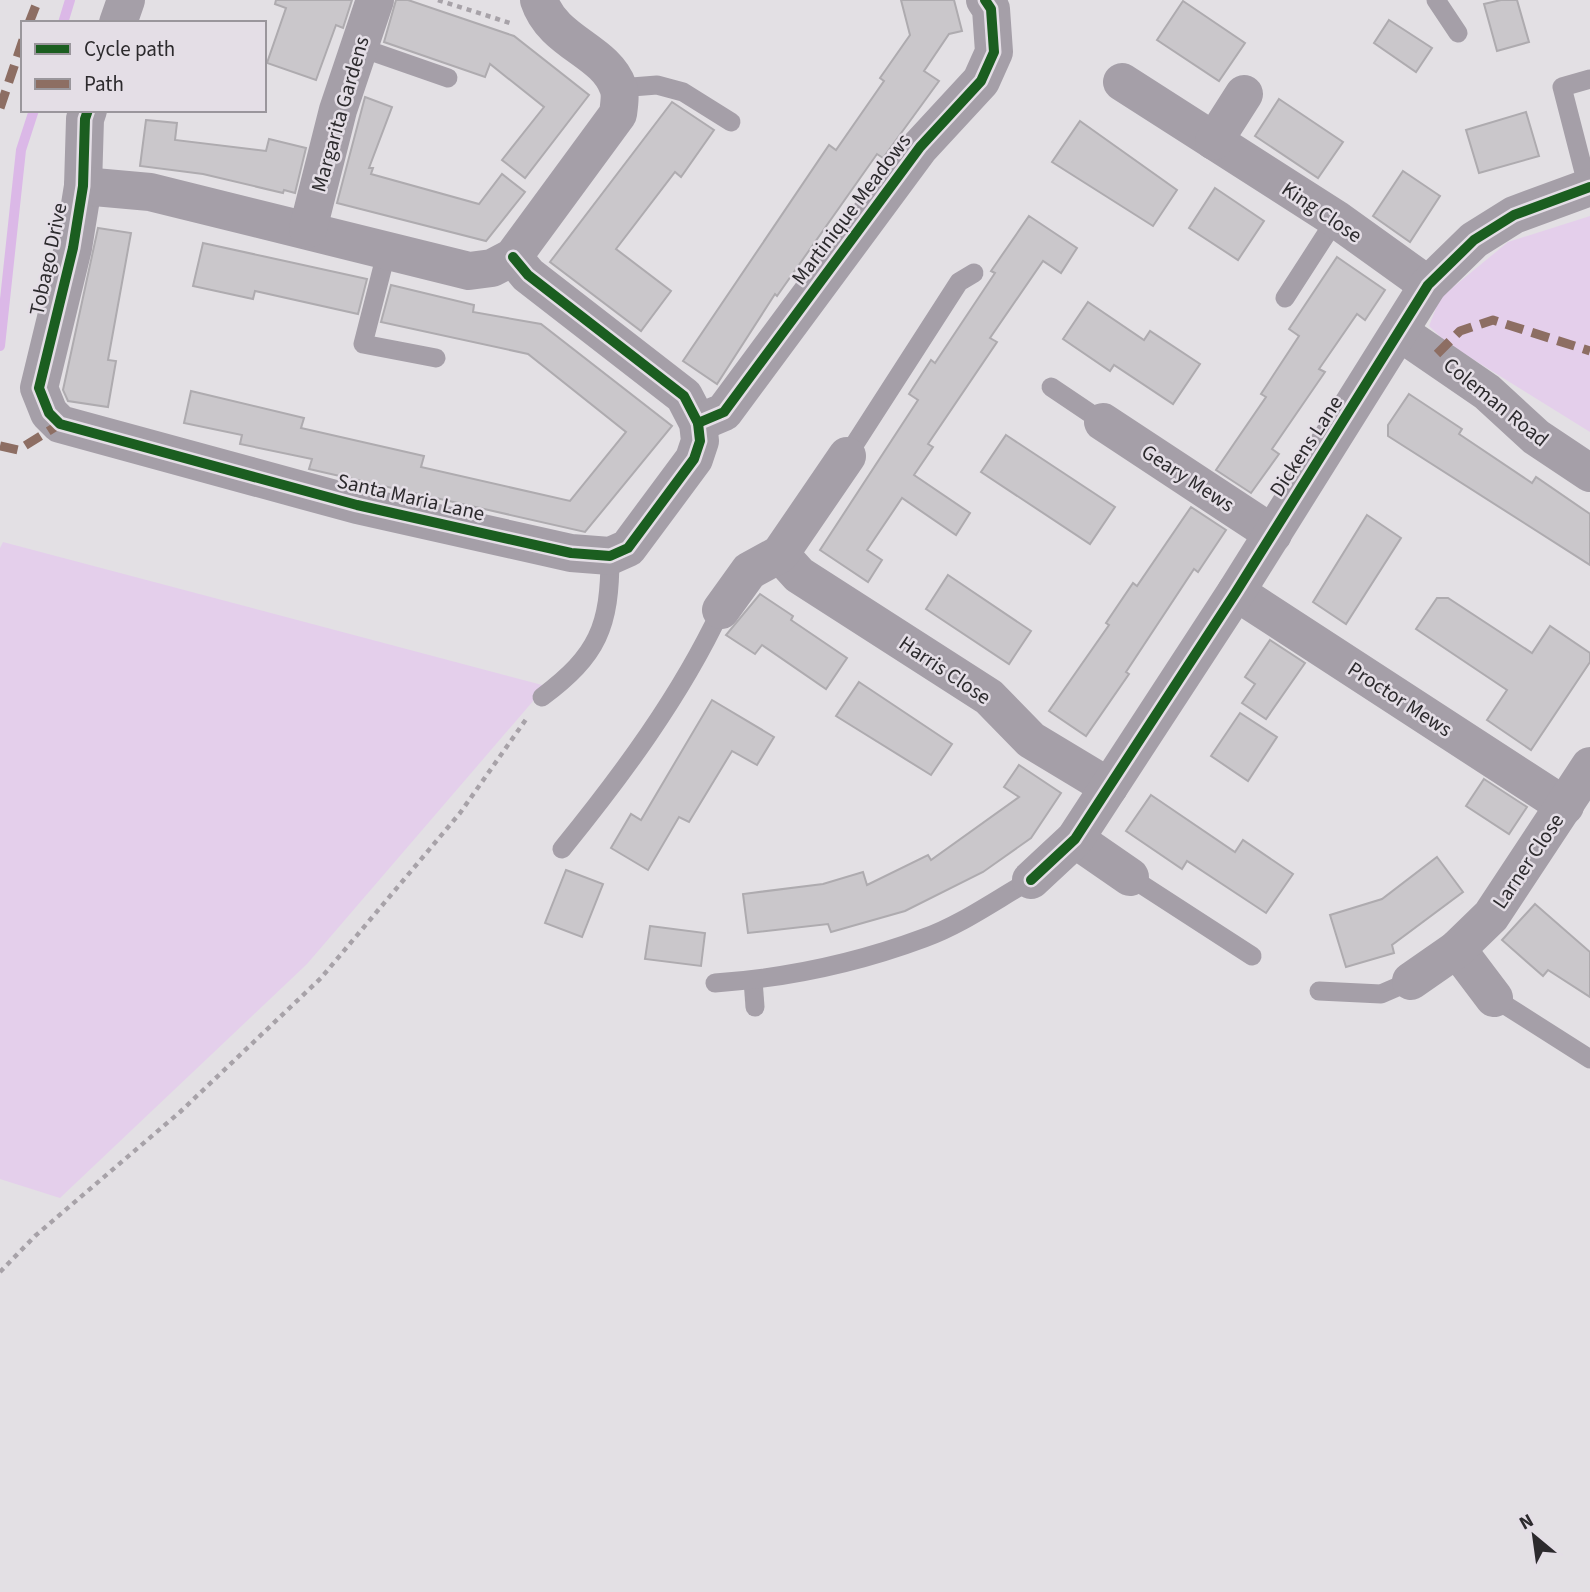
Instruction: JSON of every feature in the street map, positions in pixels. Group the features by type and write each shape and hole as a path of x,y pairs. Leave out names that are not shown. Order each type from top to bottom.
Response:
{"street":[{"path":"119,21 126,0"},
{"name":"Margarita Gardens","path":"308,229 338,110 375,0"},
{"path":"83,186 150,192 469,271 492,268 513,257 618,114 619,88 607,69 571,43 547,20 539,0"},
{"name":"Martinique Meadows","path":"698,423 724,412 920,147 981,81 994,52 990,9 985,0"},
{"name":"King Close","path":"1122,82 1336,219 1428,285"},
{"path":"1214,141 1244,94"},
{"name":"Tobago Drive","path":"49,413 39,387 73,248 83,186 88,112"},
{"name":"Dickens Lane","path":"1031,880 1075,839 1110,787 1401,333 1428,285 1474,240 1514,215 1589,188"},
{"path":"513,257 528,275 684,396 698,423 700,441 694,458 628,548 610,556"},
{"name":"Coleman Road","path":"1401,333 1477,384 1536,437 1590,473"},
{"name":"Santa Maria Lane","path":"49,413 60,424 83,433 357,505 571,553 610,556"},
{"name":"Geary Mews","path":"1103,422 1273,534"},
{"path":"720,610 749,571 779,555 847,456"},
{"name":"Harris Close","path":"779,555 799,575 989,697 1031,740 1110,787"},
{"name":"Proctor Mews","path":"1236,592 1565,806"},
{"name":"Larner Close","path":"1411,981 1457,949 1490,916 1590,767"},
{"path":"1075,839 1130,877"},
{"path":"1457,949 1494,999"}],"lane":[{"path":"1436,0 1458,33"},
{"path":"359,47 448,79"},
{"path":"1589,188 1562,87 1590,79"},
{"path":"619,88 657,85 683,92 731,122"},
{"path":"1284,298 1336,219"},
{"path":"387,250 363,344 436,358"},
{"path":"847,456 959,282 974,273"},
{"path":"1051,387 1103,422"},
{"path":"542,697 568,677 595,646 610,591 610,556"},
{"path":"562,849 618,780 699,655 720,610"},
{"path":"1130,877 1252,956"},
{"path":"715,983 753,980 822,968 925,938 1031,880"},
{"path":"753,980 755,1007"},
{"name":"Larner Close","path":"1319,991 1381,994 1411,981"},
{"path":"1494,999 1590,1059"}],"path":[{"path":"0,1272 35,1236 180,1112 321,978 460,813 542,697"}],"shaded area":[{"path":"1590,216 1590,432 1447,343 1429,326 1440,298 1508,242"},
{"path":"3,542 546,686 307,964 60,1198 0,1179 0,548"}],"building":[{"path":"276,0 352,0 343,28 336,25 316,80 267,63 286,8 275,4"},
{"path":"396,0 408,0 514,36 589,95 525,178 502,160 544,107 490,64 485,77 384,42"},
{"path":"901,0 954,0 962,31 949,34 924,71 939,81 883,158 877,154 777,296 775,294 717,384 683,361 829,145 836,150 884,81 880,78 910,35"},
{"path":"1517,0 1529,42 1497,51 1484,4"},
{"path":"1183,1 1245,43 1219,81 1157,40"},
{"path":"1389,20 1432,48 1416,72 1374,43"},
{"path":"365,97 392,107 369,168 373,168 371,174 479,204 502,174 525,192 486,241 337,203"},
{"path":"1279,99 1343,142 1318,178 1255,136"},
{"path":"672,102 714,130 681,177 675,172 616,249 671,291 641,331 550,262"},
{"path":"1526,112 1539,156 1479,173 1466,130"},
{"path":"146,120 177,123 175,140 266,151 269,139 306,148 295,193 284,190 283,193 203,174 140,166"},
{"path":"1080,121 1177,190 1153,226 1052,162"},
{"path":"1403,171 1440,196 1410,242 1373,216"},
{"path":"1215,188 1264,221 1238,260 1189,228"},
{"path":"1029,216 1077,248 1061,273 1043,261 990,338 997,342 928,444 933,447 914,475 970,513 956,535 902,498 867,550 882,560 868,582 820,550 918,400 909,394 931,360 935,363 995,273 991,271"},
{"path":"98,228 131,233 108,360 116,361 108,407 68,401 63,390"},
{"path":"203,243 367,279 358,314 255,291 253,299 193,286"},
{"path":"1337,257 1385,290 1365,320 1357,314 1319,369 1325,372 1272,449 1279,454 1251,493 1216,470 1266,397 1261,394 1299,336 1289,329"},
{"path":"391,285 474,305 473,312 541,324 672,426 585,532 309,469 312,459 240,444 242,435 184,423 191,391 304,418 301,428 424,456 421,467 570,501 626,432 528,354 381,322"},
{"path":"1088,302 1144,340 1150,331 1200,364 1173,404 1114,365 1110,371 1063,339"},
{"path":"1409,394 1462,429 1459,434 1532,483 1536,477 1590,514 1590,565 1388,436 1388,425"},
{"path":"1006,435 1115,507 1090,544 981,472"},
{"path":"1191,507 1226,530 1198,572 1194,569 1126,672 1129,674 1086,736 1049,711 1109,625 1106,623 1133,583 1137,586"},
{"path":"1367,515 1401,538 1346,624 1313,602"},
{"path":"948,575 1031,631 1009,664 926,609"},
{"path":"760,594 793,616 791,620 847,658 826,689 762,645 755,654 726,635"},
{"path":"1437,598 1448,598 1532,653 1550,626 1590,653 1590,662 1531,750 1487,720 1507,690 1416,629"},
{"path":"1270,640 1305,663 1266,719 1242,703 1255,684 1245,677"},
{"path":"859,682 952,744 931,775 836,716"},
{"path":"712,700 774,737 757,765 732,751 689,822 679,817 648,870 611,848 631,814 641,820"},
{"path":"1240,713 1277,737 1248,781 1211,756"},
{"path":"1019,765 1061,793 1031,838 983,872 905,911 831,932 828,924 748,933 743,894 823,884 863,872 867,885 928,855 931,860 1019,797 1004,787"},
{"path":"1484,779 1527,807 1509,834 1466,806"},
{"path":"1151,795 1235,852 1243,840 1293,874 1266,913 1187,861 1182,869 1126,831"},
{"path":"1437,857 1463,892 1392,945 1394,953 1346,967 1330,915 1382,899"},
{"path":"566,870 603,884 582,937 545,923"},
{"path":"1535,904 1590,952 1590,997 1548,970 1543,976 1502,940"},
{"path":"650,926 705,933 701,966 645,959"}],"waterway":[{"path":"64,21 70,0"},
{"path":"0,346 21,150 33,112"}],"marked path":[{"path":"30,21 38,0"},
{"path":"0,108 21,46"},
{"path":"1437,354 1460,331 1493,320 1590,351"},
{"path":"0,446 18,450 60,424"}],"cycle path":[{"path":"698,423 724,412 920,147 981,81 994,52 991,9 985,0"},
{"path":"87,112 83,186 73,248 39,388 49,413 60,424 357,505 571,553 610,556 628,548 694,459 700,441 698,423 684,396 528,275 513,257"},
{"path":"1031,880 1075,839 1236,592 1428,285 1474,240 1514,215 1590,187"}]}
